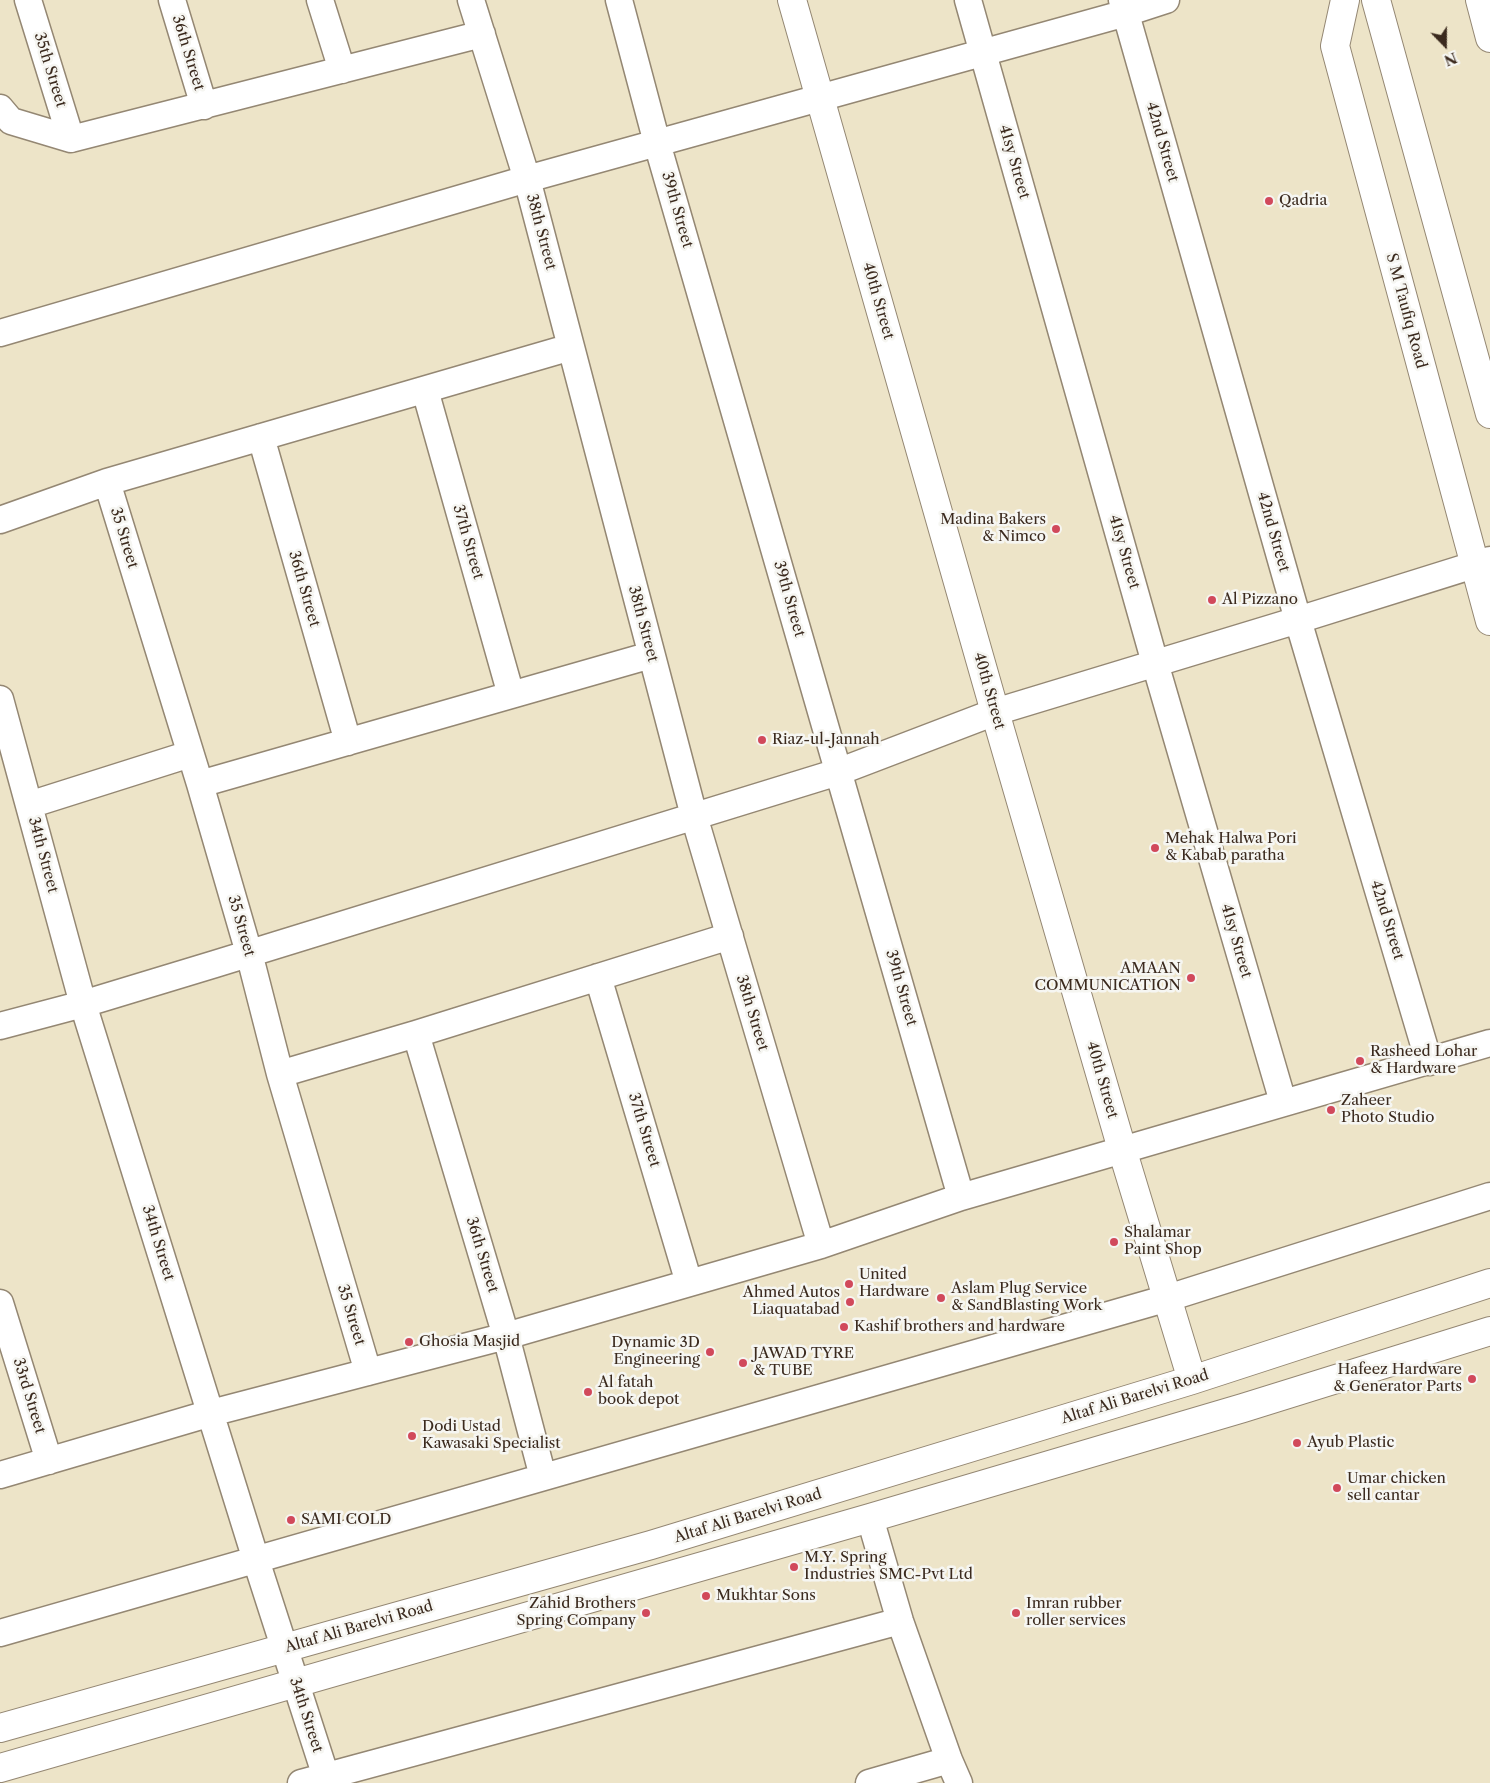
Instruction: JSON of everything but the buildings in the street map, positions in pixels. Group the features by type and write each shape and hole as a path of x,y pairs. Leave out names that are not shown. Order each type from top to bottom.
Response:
{"main road":[{"name":"40th Street","path":"792,0 995,712 1122,1149 1192,1380"},
{"name":"S M Taufiq Road","path":"1344,0 1335,46 1482,562 1490,621"},
{"path":"1480,0 1490,38"},
{"path":"1486,0 1490,3"},
{"path":"1378,9 1490,414"},
{"name":"Altaf Ali Barelvi Road","path":"0,1728 651,1546 1192,1380 1490,1283"},
{"path":"0,1768 870,1518 1243,1408 1490,1331"}],"street":[{"name":"35th Street","path":"28,0 71,140"},
{"name":"36th Street","path":"172,0 204,106"},
{"path":"320,0 342,70"},
{"name":"38th Street","path":"471,0 527,179 694,816 821,1245"},
{"name":"39th Street","path":"619,0 658,143 961,1197"},
{"name":"41sy Street","path":"968,0 1155,663 1283,1102"},
{"path":"0,333 527,179 983,52 1124,7 1166,0"},
{"name":"42nd Street","path":"1124,7 1298,620 1429,1062"},
{"path":"0,108 11,121 71,140 482,34"},
{"path":"0,520 107,482 571,347"},
{"name":"37th Street","path":"424,390 511,695"},
{"name":"36th Street","path":"261,437 348,742"},
{"name":"35 Street","path":"107,482 200,784 249,953 280,1074 368,1372"},
{"path":"0,1026 83,1004 838,772 995,712 1482,562"},
{"path":"200,784 651,655"},
{"name":"34th Street","path":"0,699 83,1004 256,1560 327,1779"},
{"path":"29,805 190,754"},
{"path":"280,1074 416,1034 730,936"},
{"name":"37th Street","path":"598,977 689,1283"},
{"name":"36th Street","path":"416,1034 506,1336 544,1477"},
{"path":"0,1475 210,1413 506,1336 821,1245 961,1197 1490,1043"},
{"path":"0,1633 1168,1298 1490,1196"},
{"name":"33rd Street","path":"0,1303 49,1460"},
{"path":"869,1783 954,1771 900,1622 870,1518"},
{"path":"301,1783 327,1779 900,1622"}],"place":[{"name":"Qadria","path":"1269,201"},
{"name":"Madina Bakers & Nimco","path":"1056,529"},
{"name":"Al Pizzano","path":"1212,600"},
{"name":"Riaz-ul-Jannah","path":"762,740"},
{"name":"Mehak Halwa Pori & Kabab paratha","path":"1155,848"},
{"name":"AMAAN COMMUNICATION","path":"1191,978"},
{"name":"Rasheed Lohar & Hardware","path":"1360,1061"},
{"name":"Zaheer Photo Studio","path":"1331,1110"},
{"name":"Shalamar Paint Shop","path":"1114,1242"},
{"name":"United Hardware","path":"849,1284"},
{"name":"Aslam Plug Service & SandBlasting Work","path":"941,1298"},
{"name":"Ahmed Autos Liaquatabad","path":"850,1302"},
{"name":"Kashif brothers and hardware","path":"844,1327"},
{"name":"Ghosia Masjid","path":"409,1342"},
{"name":"Dynamic 3D Engineering","path":"710,1352"},
{"name":"JAWAD TYRE & TUBE","path":"743,1363"},
{"name":"Hafeez Hardware & Generator Parts","path":"1472,1379"},
{"name":"Al fatah book depot","path":"588,1392"},
{"name":"Dodi Ustad Kawasaki Specialist","path":"412,1436"},
{"name":"Ayub Plastic","path":"1297,1443"},
{"name":"Umar chicken sell cantar","path":"1337,1488"},
{"name":"SAMI COLD","path":"291,1520"},
{"name":"M.Y. Spring Industries SMC-Pvt Ltd","path":"794,1567"},
{"name":"Mukhtar Sons","path":"706,1596"},
{"name":"Zahid Brothers Spring Company","path":"646,1613"},
{"name":"Imran rubber roller services","path":"1016,1613"}]}
